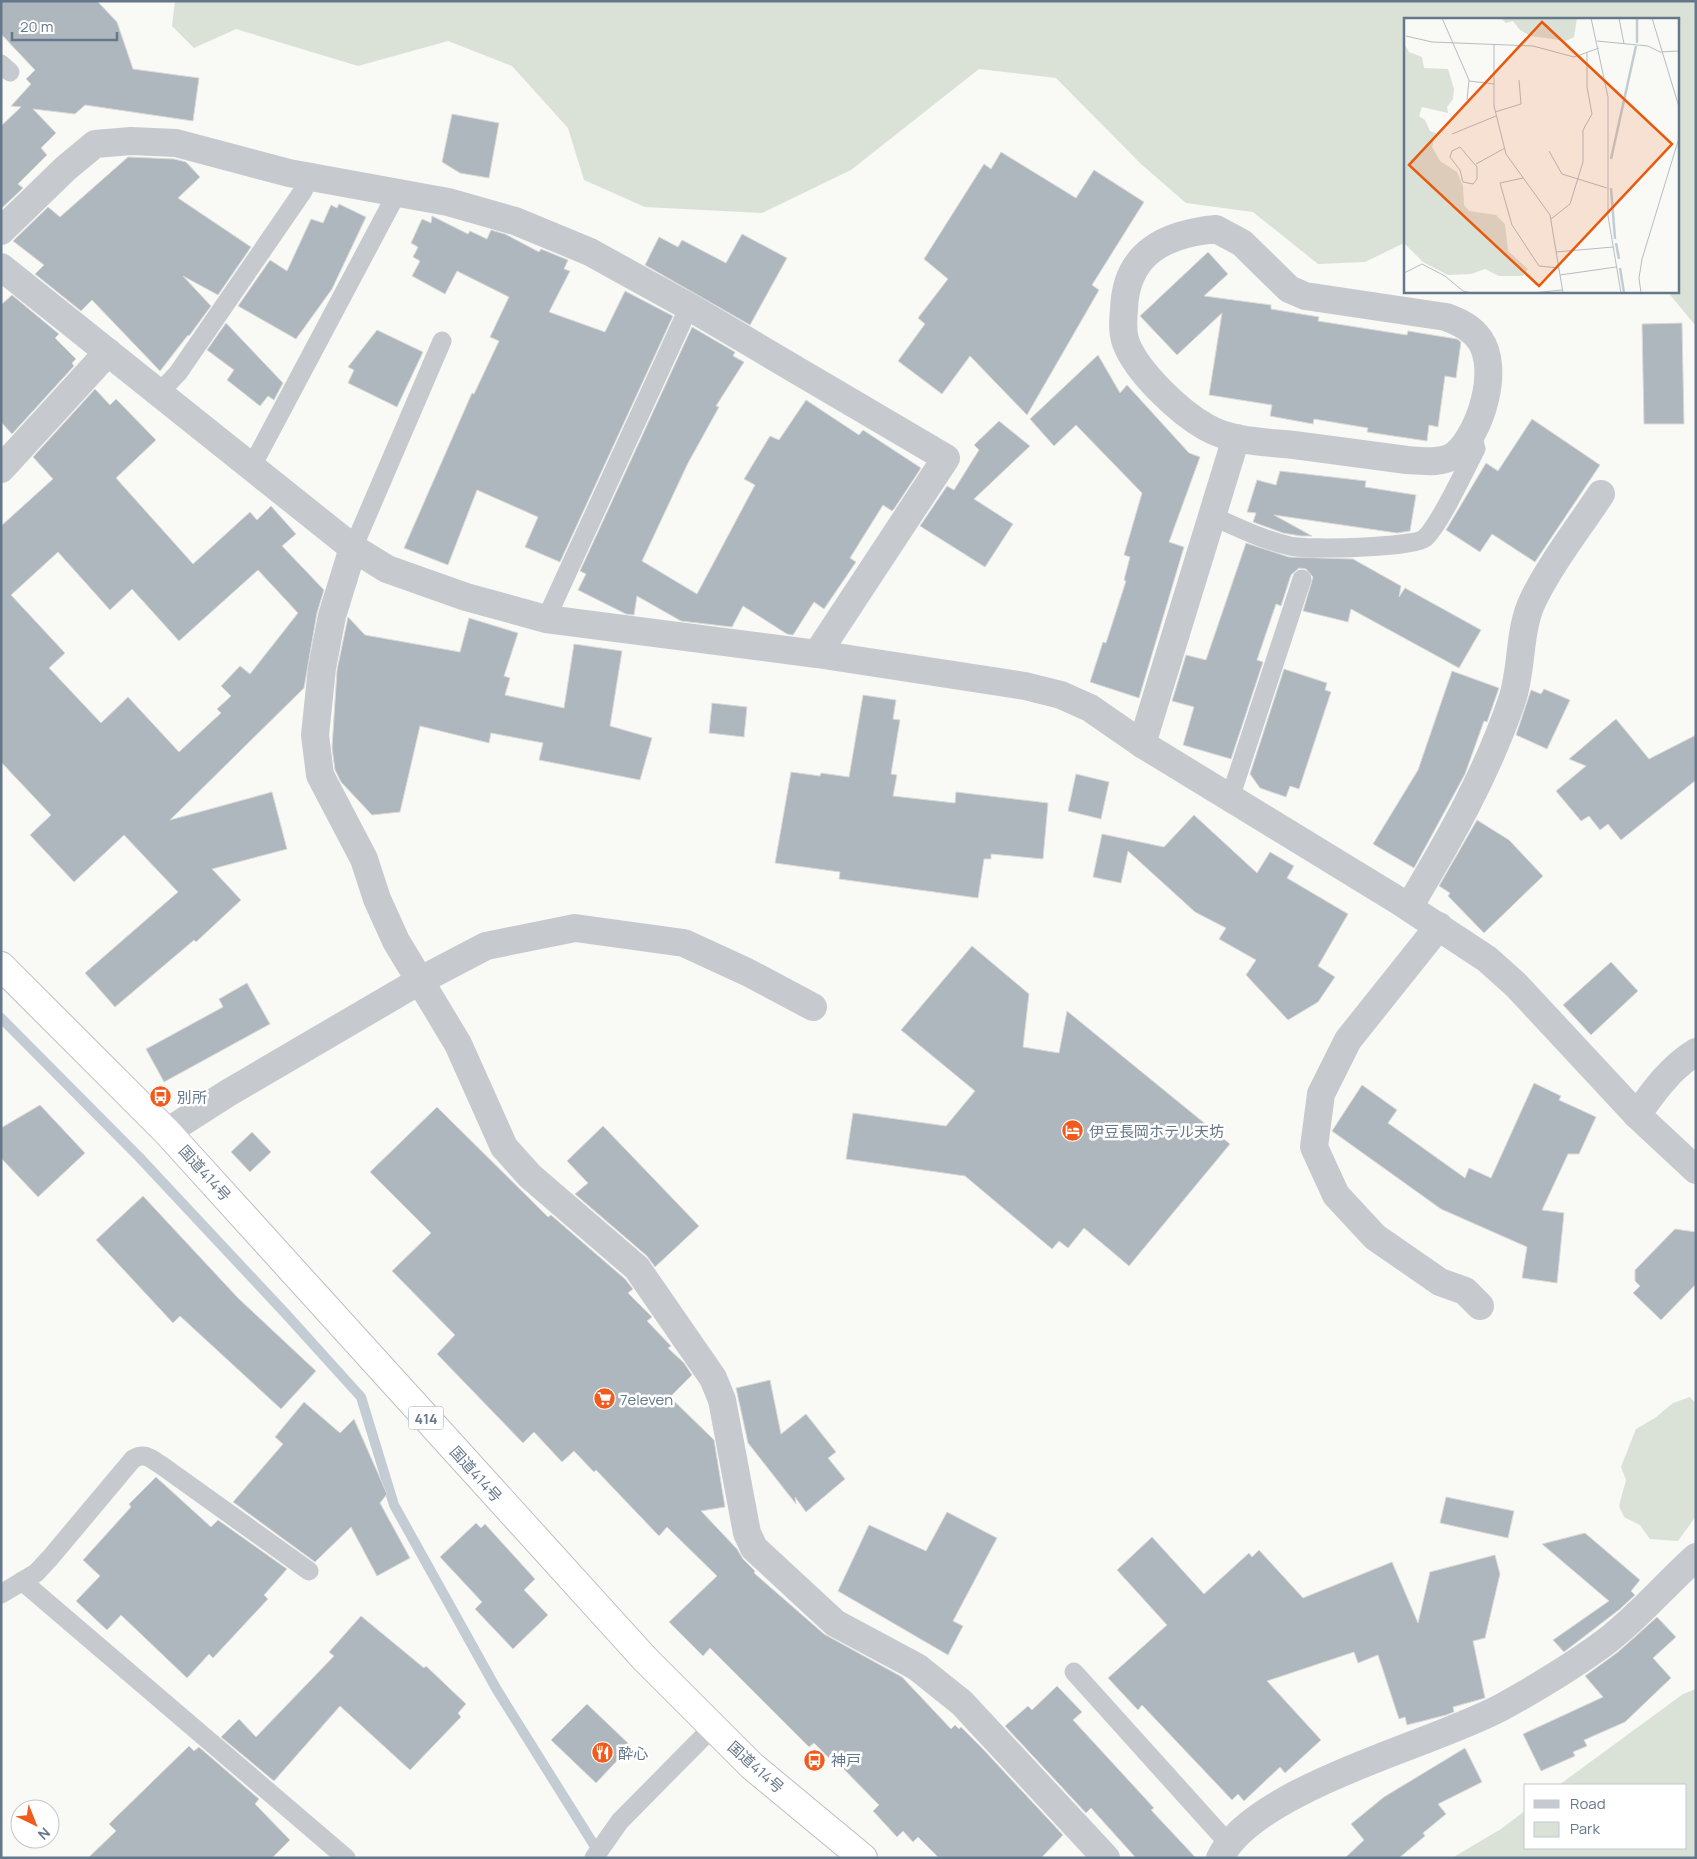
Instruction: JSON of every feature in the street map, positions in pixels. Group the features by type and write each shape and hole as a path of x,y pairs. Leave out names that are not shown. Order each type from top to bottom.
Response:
{"highway":[{"name":"国道414号","path":"1,966 167,1132 645,1659 752,1766 863,1858"}],"street":[{"path":"1,231 66,168 95,144 131,141 176,143 310,177 448,202 515,221 590,252 689,307 946,458 817,654"},
{"path":"1216,229 1259,258 1289,289 1305,296 1446,317 1460,322 1472,330 1481,341 1486,353 1488,378 1482,410 1472,434 1455,455 1434,462 1236,438 1206,428 1168,398 1142,369 1126,343 1123,325 1124,295 1128,281 1146,254 1160,244 1187,232 1216,229"},
{"path":"1,267 353,548 387,569 466,597 546,619 817,654 1024,686 1061,695 1090,708 1142,744 1409,907 1487,959 1516,985 1637,1115 1696,1170"},
{"path":"1,469 108,352"},
{"path":"1142,744 1236,438"},
{"path":"1409,907 1471,800 1509,708 1519,679 1525,624 1532,601 1601,494"},
{"path":"353,548 332,616 322,668 315,735 320,775 364,859 377,899 396,940 458,1044 504,1147 530,1176 637,1268 713,1378 722,1400 747,1532 754,1548 835,1622 917,1666 962,1703 1106,1858"},
{"path":"1439,926 1348,1040 1321,1094 1314,1147 1336,1196 1375,1237 1440,1282 1465,1291 1480,1306"},
{"path":"167,1132 228,1093 421,980 486,946 575,928 684,943 813,1007"},
{"path":"1637,1115 1675,1068 1696,1052"},
{"path":"1224,1851 1249,1824 1289,1798 1319,1782 1461,1727 1503,1706 1567,1668 1614,1634 1696,1557"}],"lane":[{"path":"159,393 178,373 303,192 310,177"},
{"path":"252,466 396,193"},
{"path":"546,619 689,307"},
{"path":"353,548 442,341"},
{"path":"1212,516 1254,534 1297,547 1399,546 1417,543 1426,538 1438,519 1476,449 1472,434"},
{"path":"1230,798 1302,579"},
{"path":"1,1594 36,1573 133,1459 139,1456 147,1456 161,1465 309,1571"},
{"path":"22,1581 346,1858"},
{"path":"1074,1672 1224,1851"},
{"path":"594,1858 620,1821 713,1727"}],"green space":[{"path":"175,1 1696,1 1696,344 1695,325 1668,292 1680,292 1680,18 1404,18 1404,243 1365,262 1318,264 1253,212 1186,203 1141,164 1056,78 979,69 851,170 762,213 645,207 584,180 568,128 512,66 448,41 358,66 236,29 194,48 172,26"},
{"path":"1690,1397 1696,1404 1696,1516 1678,1541 1650,1539 1640,1525 1624,1517 1619,1506 1626,1480 1621,1467 1636,1429 1655,1418 1673,1403"},
{"path":"1696,1689 1696,1858 1452,1858 1501,1829 1524,1812 1524,1849 1687,1849 1687,1784 1560,1784 1683,1694"}],"building":[{"path":"1,1 97,1 117,22 133,69 199,78 193,121 85,105 75,114 33,109 56,133 41,148 47,155 18,184 23,188 1,209 1,126 21,107 11,106 31,84 26,79 35,70 1,34"},
{"path":"452,114 499,123 489,178 460,173 442,162"},
{"path":"1001,152 1076,198 1094,170 1144,202 1092,285 1099,290 1027,415 970,356 942,394 898,361 925,324 918,318 948,279 924,259 984,164 991,169"},
{"path":"128,157 174,159 186,162 200,177 178,198 251,247 218,295 183,276 211,306 160,371 92,300 81,311 35,274 44,265 13,241 48,207 60,217"},
{"path":"339,204 366,217 332,289 296,339 238,306 270,260 287,271 311,219 323,223 331,205 337,208"},
{"path":"432,216 468,234 470,231 487,239 491,230 505,234 539,252 541,249 568,260 564,269 570,271 549,312 605,332 625,291 673,316 560,562 525,547 538,517 477,490 448,565 404,548 472,393 474,394 499,341 490,337 509,297 457,271 445,294 412,276 420,261 413,257 418,247 411,243 422,219 431,223"},
{"path":"742,234 787,258 750,325 645,265 659,237 678,247 682,240 726,263"},
{"path":"1208,252 1228,274 1204,296 1271,305 1271,309 1319,317 1318,321 1407,335 1408,331 1457,339 1461,342 1456,378 1445,376 1438,427 1429,425 1427,441 1367,432 1368,428 1314,419 1313,424 1270,416 1272,405 1209,395 1222,313 1177,355 1140,316"},
{"path":"12,295 59,334 55,338 76,359 72,363 74,366 12,434 1,422 1,305"},
{"path":"226,323 283,383 274,400 268,396 260,406 227,380 234,370 207,350"},
{"path":"1682,323 1684,424 1644,424 1642,324"},
{"path":"692,327 735,352 733,356 744,362 716,406 719,407 688,463 642,561 697,594 755,485 744,479 770,436 779,440 806,400 859,435 863,430 921,468 892,511 883,505 850,558 856,562 824,609 814,602 793,635 787,634 743,606 732,627 681,621 637,596 634,615 626,614 578,590 586,574 580,571"},
{"path":"377,330 423,352 397,407 348,383 354,370 348,367"},
{"path":"1098,355 1120,393 1127,385 1189,453 1200,457 1169,542 1184,547 1139,698 1090,682 1103,642 1106,643 1126,581 1124,580 1130,557 1124,555 1142,493 1076,425 1054,446 1030,419"},
{"path":"95,389 110,405 116,399 156,440 116,478 193,564 250,512 257,520 271,506 296,534 282,546 324,590 317,613 304,688 170,820 272,792 287,849 212,869 241,900 196,942 194,940 115,1007 85,973 178,892 124,835 74,882 30,835 51,815 1,762 1,526 53,479 33,457","holes":["58,552 110,610 132,589 179,641 258,570 298,613 250,674 240,666 221,686 231,696 217,709 221,713 179,752 128,697 101,723 49,668 65,653 11,595"]},
{"path":"1532,419 1600,465 1535,562 1492,534 1480,552 1446,530 1486,463 1498,471"},
{"path":"999,421 1030,446 974,499 1013,524 985,567 920,526 947,486 954,490 979,450 974,445"},
{"path":"1280,471 1366,481 1365,487 1416,495 1410,531 1397,533 1274,515 1312,536 1301,536 1283,533 1253,522 1256,513 1247,512 1257,480 1276,485"},
{"path":"1246,543 1289,557 1353,559 1401,586 1399,597 1405,588 1481,630 1459,668 1351,609 1348,622 1303,611 1313,577 1306,569 1299,568 1291,575 1281,606 1276,604 1257,660 1263,662 1231,759 1183,745 1194,707 1172,701 1186,655 1206,660"},
{"path":"348,617 365,635 460,652 469,618 518,633 504,676 510,678 505,695 564,708 574,644 622,651 610,726 652,738 640,780 539,760 543,743 491,733 489,743 420,726 400,812 372,815 341,782 335,770 332,748 337,670"},
{"path":"1284,669 1327,683 1325,690 1331,692 1299,789 1290,786 1286,797 1260,788 1250,774"},
{"path":"1452,671 1499,688 1487,722 1484,721 1465,774 1414,868 1373,844 1418,770"},
{"path":"1544,689 1570,700 1547,749 1516,735 1531,690 1541,694"},
{"path":"863,695 896,700 893,719 900,720 891,774 897,775 893,796 955,803 956,792 1048,803 1043,859 991,854 991,859 984,859 978,898 839,879 840,872 775,863 791,772 820,776 821,773 849,777"},
{"path":"712,703 747,707 744,737 709,733"},
{"path":"1616,719 1649,759 1696,735 1696,780 1621,840 1608,824 1600,830 1589,816 1581,821 1556,791 1586,766 1569,759"},
{"path":"1076,774 1109,782 1101,819 1068,811"},
{"path":"1194,815 1257,873 1270,852 1294,866 1287,878 1348,914 1318,966 1335,977 1318,1002 1288,1020 1246,975 1256,960 1219,939 1226,928 1195,912 1128,851 1121,883 1093,877 1102,834 1164,847"},
{"path":"1477,820 1509,840 1543,876 1484,933 1448,896 1450,893 1439,886"},
{"path":"972,946 1029,994 1023,1047 1059,1053 1067,1011 1230,1144 1129,1266 1084,1228 1068,1248 1059,1241 1052,1249 965,1176 846,1159 853,1113 946,1126 975,1091 901,1030"},
{"path":"1611,962 1638,991 1591,1035 1563,1005"},
{"path":"247,983 270,1024 164,1082 146,1049 223,1007 219,999"},
{"path":"1534,1083 1561,1096 1559,1100 1596,1117 1579,1154 1568,1154 1542,1210 1564,1213 1557,1283 1522,1278 1527,1247 1441,1209 1332,1131 1362,1085 1397,1110 1388,1123 1465,1178 1469,1168 1491,1178"},
{"path":"40,1105 85,1153 38,1197 1,1158 1,1128"},
{"path":"437,1107 548,1217 551,1215 625,1279 633,1289 628,1293 652,1317 647,1321 671,1346 668,1348 684,1363 692,1375 670,1397 714,1440 725,1507 701,1511 737,1549 743,1559 755,1571 754,1573 824,1634 902,1677 951,1729 955,1725 959,1729 961,1727 982,1748 1063,1835 1041,1858 939,1858 918,1837 913,1842 903,1831 897,1837 873,1811 879,1805 831,1756 829,1758 814,1743 809,1747 710,1648 703,1656 669,1622 717,1576 667,1527 659,1536 596,1470 594,1472 574,1451 562,1462 534,1432 523,1443 437,1354 455,1335 392,1271 431,1233 370,1172"},
{"path":"603,1126 699,1226 655,1267 647,1256 575,1194 588,1183 567,1161"},
{"path":"252,1132 271,1152 250,1172 231,1152"},
{"path":"143,1196 238,1298 316,1371 281,1409 180,1316 173,1323 96,1240"},
{"path":"1675,1229 1696,1232 1696,1284 1661,1320 1633,1293 1640,1286 1635,1281 1635,1270"},
{"path":"770,1380 781,1434 806,1414 836,1452 828,1458 845,1479 806,1512 795,1497 796,1504 748,1443 736,1388"},
{"path":"304,1402 340,1433 354,1419 387,1494 380,1503 410,1558 377,1576 351,1527 315,1562 233,1502 283,1444 275,1437"},
{"path":"156,1477 211,1527 218,1520 287,1569 264,1595 268,1599 213,1658 209,1654 187,1678 121,1615 107,1630 76,1601 100,1576 83,1560 131,1507 129,1504"},
{"path":"1446,1497 1514,1511 1508,1538 1440,1523"},
{"path":"947,1512 997,1538 953,1621 963,1626 948,1655 838,1591 869,1525 926,1551"},
{"path":"476,1523 481,1528 485,1524 535,1579 524,1590 548,1615 513,1649 475,1609 482,1602 440,1557"},
{"path":"1585,1533 1640,1580 1631,1591 1635,1595 1620,1609 1564,1652 1553,1640 1609,1601 1542,1544"},
{"path":"1152,1537 1204,1594 1249,1553 1252,1557 1259,1550 1303,1598 1392,1562 1418,1623 1430,1572 1495,1555 1500,1574 1485,1638 1473,1641 1485,1698 1453,1707 1454,1712 1446,1715 1407,1725 1405,1717 1399,1719 1378,1655 1358,1663 1354,1652 1267,1681 1321,1740 1285,1773 1280,1767 1244,1801 1238,1794 1232,1800 1142,1705 1138,1710 1108,1678 1167,1625 1117,1570"},
{"path":"361,1616 424,1668 426,1666 466,1704 458,1713 461,1717 410,1770 340,1706 274,1781 221,1737 239,1719 256,1737 334,1656 329,1652"},
{"path":"1657,1617 1676,1637 1653,1658 1671,1678 1625,1722 1584,1740 1587,1746 1573,1752 1575,1756 1541,1771 1523,1734 1603,1697 1585,1676 1618,1652"},
{"path":"1057,1686 1082,1712 1073,1720 1154,1808 1151,1810 1196,1858 1136,1858 1091,1808 1086,1813 1005,1726 1028,1706 1032,1710"},
{"path":"587,1704 631,1746 596,1783 551,1740"},
{"path":"189,1746 194,1751 199,1747 259,1799 255,1804 290,1840 272,1858 88,1858 116,1831 109,1824"},
{"path":"1465,1748 1482,1782 1438,1804 1446,1814 1423,1833 1425,1836 1399,1858 1345,1858 1364,1840 1351,1824 1384,1797"}],"waterway":[{"path":"1,1018 139,1157 361,1397 394,1505 497,1690 599,1853"}],"place":[{"name":"別所","path":"161,1097"},
{"name":"伊豆長岡ホテル天坊","path":"1073,1131"},
{"name":"7eleven","path":"604,1399"},
{"name":"酔心","path":"602,1753"},
{"name":"神戸","path":"815,1760"}]}
